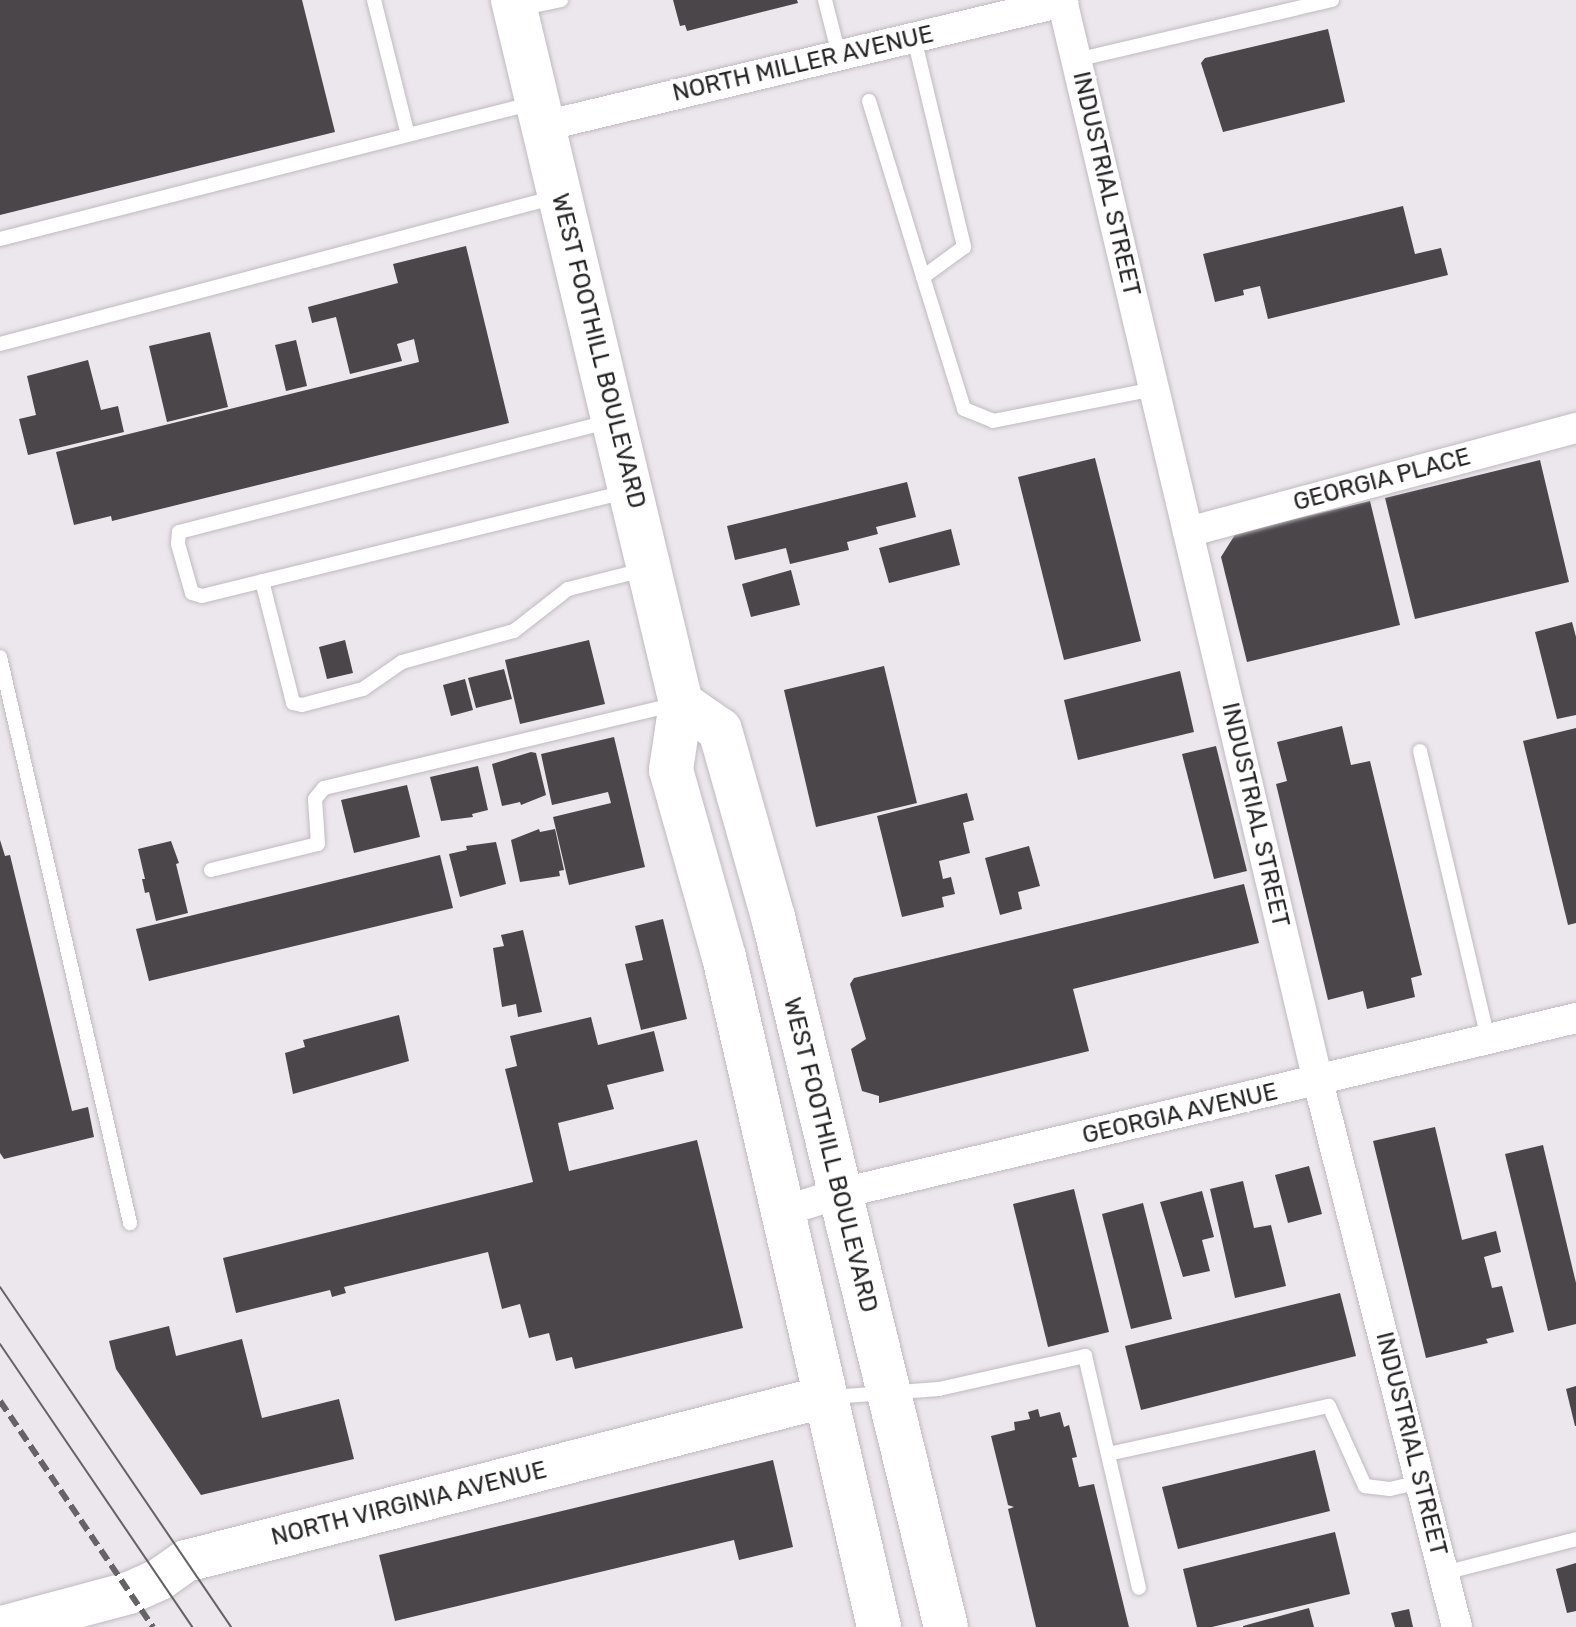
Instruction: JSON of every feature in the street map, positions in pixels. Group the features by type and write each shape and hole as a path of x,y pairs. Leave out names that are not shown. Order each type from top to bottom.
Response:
{"main road":[{"name":"WEST FOOTHILL BOULEVARD","path":"515,5 681,703 671,770 724,957 879,1627"},
{"name":"WEST FOOTHILL BOULEVARD","path":"681,703 720,730 773,917 838,1194 891,1395 946,1627"}],"street":[{"name":"NORTH MILLER AVENUE","path":"541,114 839,55 1063,1"},
{"name":"INDUSTRIAL STREET","path":"1063,1 1318,1081 1457,1627"},
{"name":"GEORGIA PLACE","path":"1188,532 1576,428"},
{"name":"GEORGIA AVENUE","path":"784,1211 838,1194 1576,1018"},
{"name":"NORTH VIRGINIA AVENUE","path":"2,1627 129,1593 160,1579 186,1561 824,1397"}],"lane":[{"path":"374,0 408,135"},
{"path":"515,5 561,0"},
{"path":"825,0 839,55"},
{"path":"1076,60 1332,0"},
{"path":"914,38 964,247 923,277"},
{"path":"869,101 964,409 993,421 1155,389"},
{"path":"0,239 408,135 541,114"},
{"path":"0,344 561,196"},
{"path":"615,420 179,532 178,544 192,593 196,597 632,490"},
{"path":"262,581 293,703 302,705 363,689 402,662 514,631 568,589 651,568"},
{"path":"0,657 130,1223"},
{"path":"211,870 318,844 315,799 324,788 681,703"},
{"path":"1420,751 1488,1039"},
{"path":"824,1397 891,1395 939,1389 1085,1356 1139,1588"},
{"path":"1108,1454 1329,1406 1365,1486 1390,1489 1421,1482"},
{"path":"1444,1573 1576,1539"}],"building":[{"path":"0,0 302,0 335,132 0,215"},
{"path":"673,0 797,0 798,3 687,31 685,25 680,26"},
{"path":"1328,29 1345,102 1223,132 1201,63 1205,58"},
{"path":"1403,206 1415,254 1441,248 1448,275 1268,319 1260,286 1243,290 1244,295 1215,302 1203,254"},
{"path":"466,246 509,423 112,521 111,516 74,525 56,452 419,362 414,339 397,344 402,361 350,374 336,317 312,323 308,307 398,283 393,264"},
{"path":"210,332 228,407 167,422 149,346"},
{"path":"296,340 307,386 286,391 275,345"},
{"path":"88,360 101,410 118,406 124,432 28,455 19,419 36,415 27,376"},
{"path":"1095,458 1141,641 1064,660 1018,477"},
{"path":"1540,460 1569,582 1415,619 1385,498"},
{"path":"907,482 916,517 876,527 878,534 847,542 849,550 790,564 786,548 735,560 727,526"},
{"path":"1370,501 1400,625 1247,662 1221,557 1236,533"},
{"path":"951,529 960,565 889,583 879,548"},
{"path":"791,570 800,605 751,617 742,584"},
{"path":"1572,622 1576,637 1576,715 1557,719 1535,632"},
{"path":"345,640 353,673 327,679 319,647"},
{"path":"589,640 605,704 520,724 505,660"},
{"path":"884,666 917,803 816,827 784,690"},
{"path":"504,669 512,699 476,708 468,678"},
{"path":"1180,671 1194,732 1078,760 1064,700"},
{"path":"465,679 473,710 451,716 443,685"},
{"path":"1342,726 1351,765 1370,761 1422,975 1411,978 1415,997 1367,1009 1363,991 1328,1000 1276,784 1287,781 1277,742"},
{"path":"1576,728 1576,923 1568,925 1523,741"},
{"path":"614,737 645,867 569,885 553,817 611,803 608,792 552,805 541,754"},
{"path":"1216,746 1247,871 1214,879 1182,754"},
{"path":"536,753 546,795 521,805 520,802 502,806 492,764"},
{"path":"478,766 488,810 472,814 473,817 441,821 430,777"},
{"path":"407,785 420,837 354,853 341,800"},
{"path":"967,793 974,820 963,823 970,853 939,861 943,879 951,877 955,894 942,897 944,907 902,917 877,816"},
{"path":"539,829 540,832 555,829 564,870 559,871 560,876 520,882 511,840"},
{"path":"0,840 5,856 10,855 72,1111 88,1107 94,1137 4,1159 0,1153"},
{"path":"171,841 179,863 176,864 188,913 156,921 149,892 145,893 138,849"},
{"path":"496,842 506,884 460,897 449,854 467,850 466,846"},
{"path":"1029,846 1040,886 1018,892 1022,909 1000,915 985,858"},
{"path":"440,855 453,908 149,981 136,929"},
{"path":"1244,884 1259,943 1073,989 1089,1051 879,1103 879,1096 862,1091 851,1049 866,1039 850,984 854,978"},
{"path":"663,919 687,1019 641,1030 625,964 643,960 635,926"},
{"path":"523,930 542,1012 518,1017 516,1004 502,1007 493,948 504,946 501,935"},
{"path":"399,1015 409,1061 293,1094 285,1053 305,1047 303,1040"},
{"path":"591,1017 598,1045 654,1031 664,1071 607,1085 614,1109 558,1123 569,1171 697,1140 743,1328 575,1369 572,1357 556,1361 549,1333 529,1338 520,1304 502,1309 488,1252 344,1287 346,1293 332,1297 330,1290 236,1313 223,1258 533,1182 505,1069 517,1066 510,1036"},
{"path":"1435,1127 1462,1240 1496,1231 1501,1252 1484,1257 1492,1288 1502,1286 1514,1332 1486,1339 1488,1343 1426,1358 1373,1141"},
{"path":"1543,1145 1576,1283 1576,1324 1548,1331 1505,1154"},
{"path":"1309,1166 1322,1214 1288,1223 1275,1175"},
{"path":"1243,1181 1254,1228 1271,1225 1286,1286 1235,1298 1210,1189"},
{"path":"1074,1189 1109,1332 1048,1347 1013,1204"},
{"path":"1202,1191 1214,1237 1202,1240 1210,1271 1183,1277 1160,1202"},
{"path":"1143,1203 1172,1319 1131,1329 1102,1214"},
{"path":"1340,1293 1356,1356 1141,1410 1125,1346"},
{"path":"169,1326 176,1356 242,1339 262,1418 339,1399 354,1459 201,1495 116,1369 109,1341"},
{"path":"1576,1386 1576,1426 1575,1426 1566,1389"},
{"path":"1038,1409 1040,1417 1060,1412 1064,1427 1069,1425 1077,1457 1072,1458 1079,1487 1094,1484 1129,1627 1036,1627 1008,1509 1014,1507 1008,1505 991,1436 1015,1430 1014,1422 1030,1419 1028,1412"},
{"path":"1315,1450 1330,1511 1178,1549 1162,1487"},
{"path":"773,1460 793,1547 739,1560 734,1540 395,1621 379,1555"},
{"path":"1335,1532 1350,1594 1212,1627 1197,1627 1183,1569"},
{"path":"1576,1563 1576,1611 1567,1613 1556,1569"},
{"path":"1309,1608 1314,1627 1243,1627 1243,1626"},
{"path":"1409,1609 1413,1627 1395,1627 1391,1613"}],"tram line":[{"path":"0,1287 231,1627"},
{"path":"0,1344 192,1627"}],"railway":[{"path":"0,1401 153,1627"}]}
